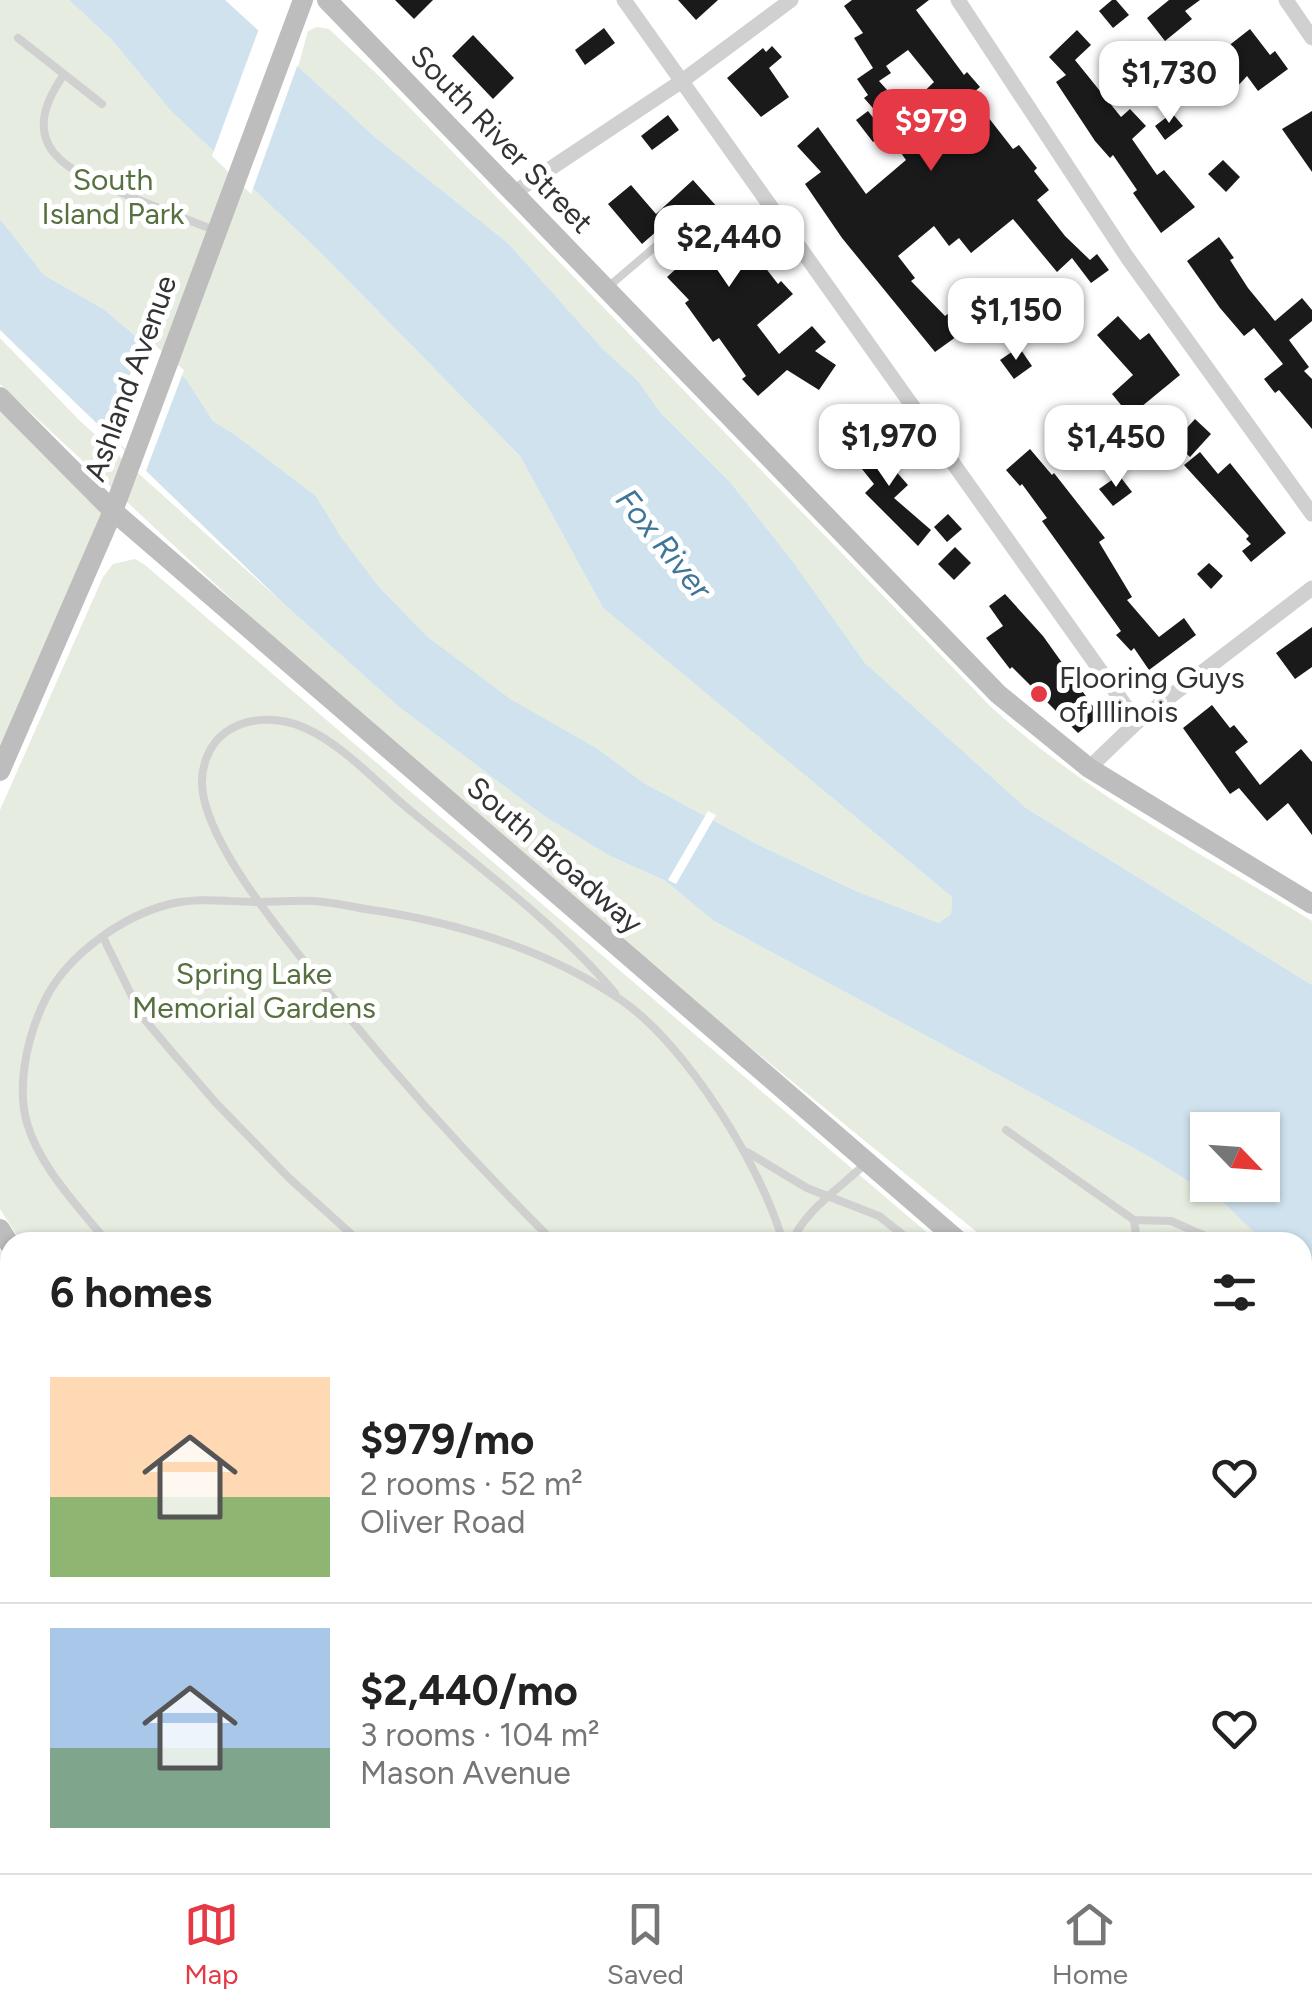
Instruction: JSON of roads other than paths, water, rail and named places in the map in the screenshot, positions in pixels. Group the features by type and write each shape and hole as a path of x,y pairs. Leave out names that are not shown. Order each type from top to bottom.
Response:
{"street":[{"name":"Ashland Avenue","path":"0,771 113,511 304,0"},
{"name":"South River Street","path":"327,0 998,694 1089,768 1312,904"},
{"path":"624,0 1138,722"},
{"path":"512,194 682,82 791,0"},
{"path":"958,0 1128,257 1312,514"},
{"path":"1286,0 1312,38"},
{"name":"South Broadway","path":"0,397 113,511 948,1232"},
{"path":"1089,768 1138,722 1312,588"}],"lane":[{"path":"18,38 102,104"},
{"path":"63,76 48,98 42,118 46,143 64,166 90,181 216,231"},
{"path":"605,290 669,235"},
{"path":"544,1232 405,1086 258,902 214,825 202,785 209,751 221,734 252,720 271,719 307,728 346,756 572,948 620,999"},
{"path":"100,1232 50,1170 28,1124 24,1096 30,1041 38,1015 66,967 103,938 166,905 208,900 315,901 432,920 529,951 620,999 638,1012 674,1052 743,1150 780,1232"},
{"path":"103,938 132,1000 166,1045 288,1178 349,1232"},
{"path":"1006,1130 1134,1220 1171,1221 1196,1232"},
{"path":"743,1150 807,1188 879,1216 899,1232"},
{"path":"796,1232 800,1223 865,1164"},
{"path":"1134,1220 1136,1232"}],"water":[{"name":"Fox River","path":"69,0 225,0 375,137 508,243 603,349 639,382 660,412 730,482 865,663 1026,808 1312,985 1312,1232 1254,1232 1221,1202 1280,1202 1280,1112 1190,1112 1190,1182 714,921 664,880 610,856 544,816 399,707 283,603 0,330 0,219 44,275 105,310 186,379 213,421 316,496 340,536 379,587 428,637 510,699 598,749 644,783 759,845 856,891 939,923 951,914 952,897 603,608 520,456 322,254 170,110 111,39"}],"place":[{"name":"Flooring Guys of Illinois","path":"1039,694"}],"park label":[{"name":"South Island Park","path":"113,196"},
{"name":"Spring Lake Memorial Gardens","path":"254,990"}]}
